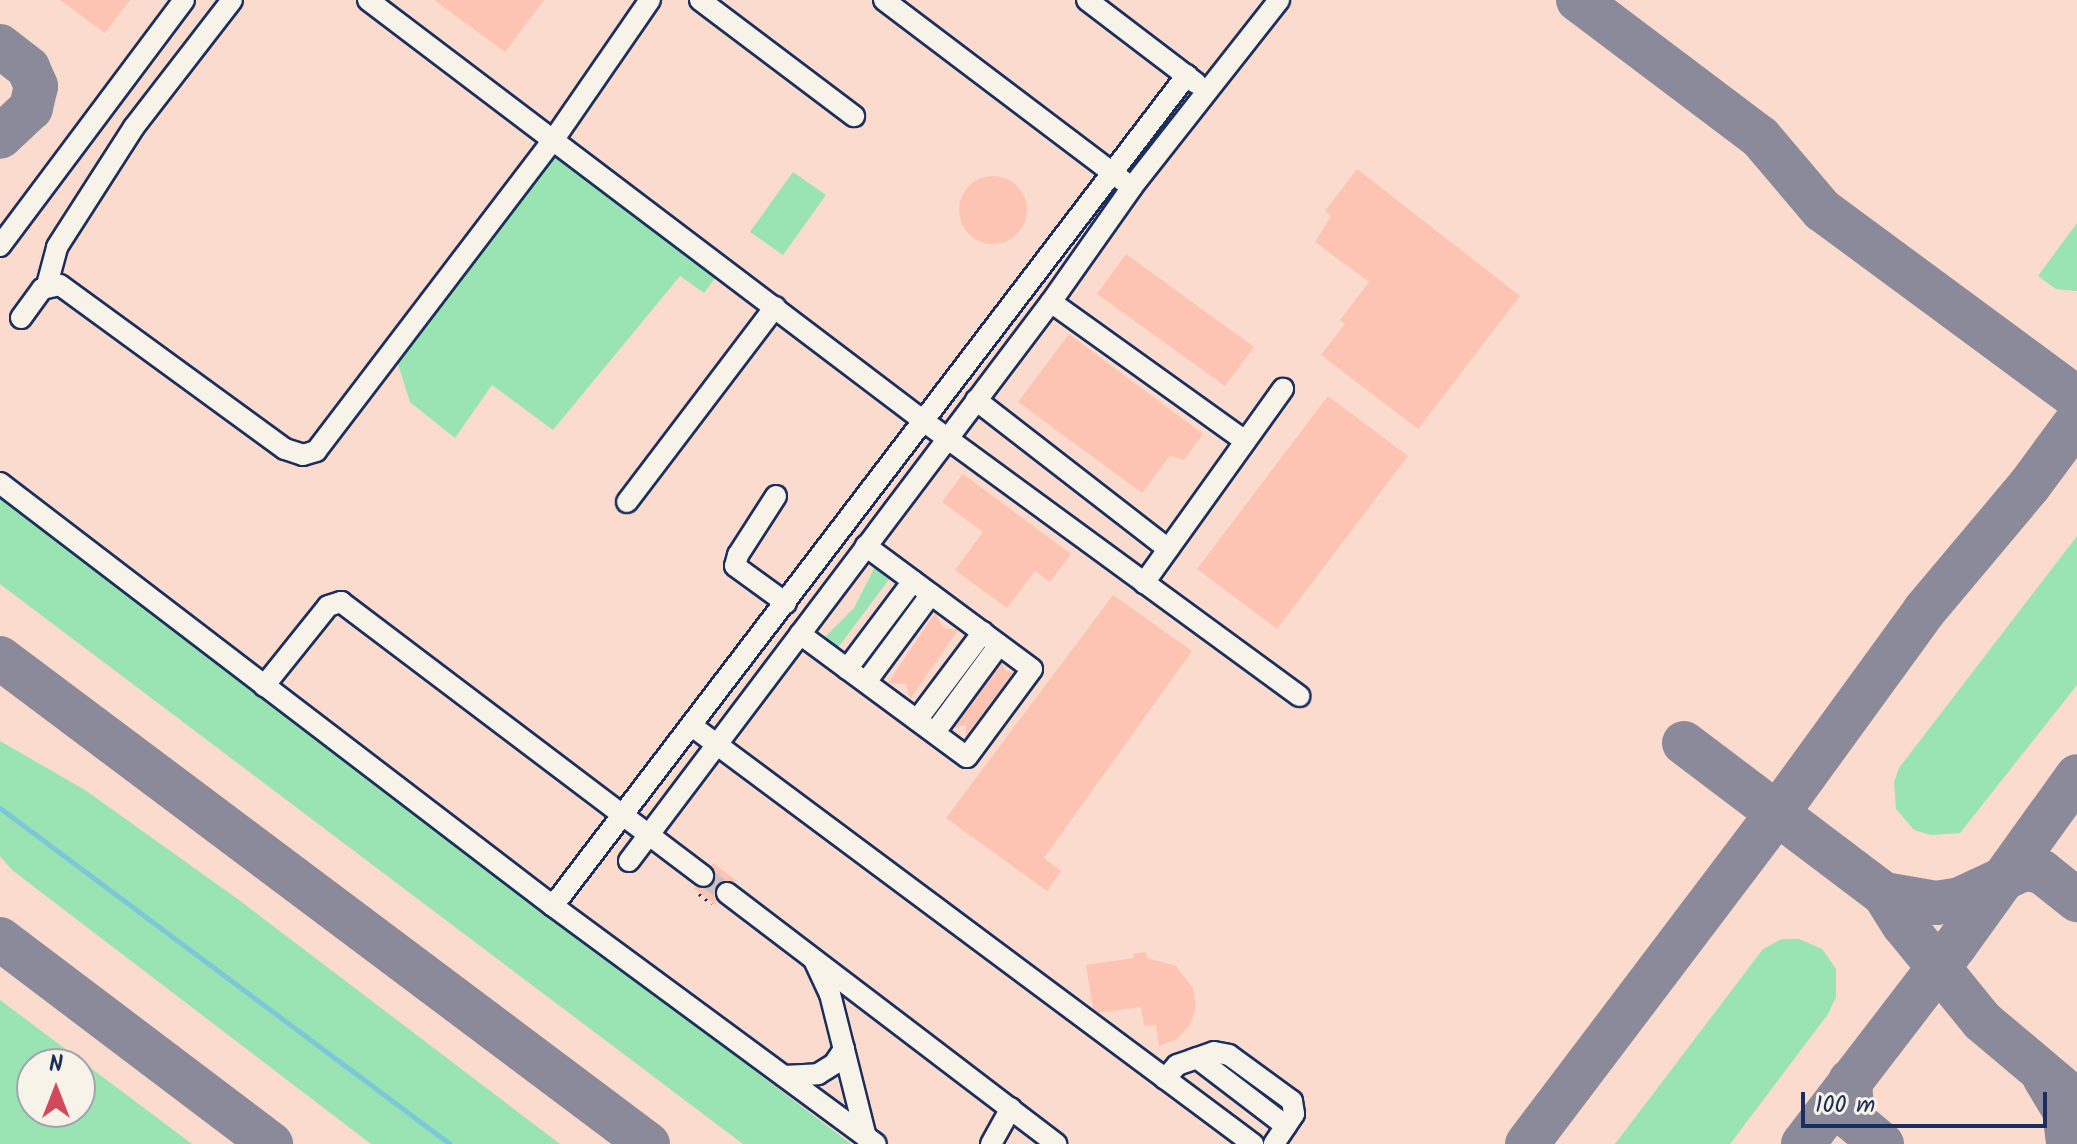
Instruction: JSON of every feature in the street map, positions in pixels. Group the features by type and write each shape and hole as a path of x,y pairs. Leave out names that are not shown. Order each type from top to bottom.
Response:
{"street":[{"path":"0,246 184,0"},
{"path":"21,318 47,285 57,247 125,140 232,0"},
{"path":"368,0 925,422 1299,696"},
{"path":"47,285 70,289 285,449 310,454 324,441 554,139 650,0"},
{"path":"700,0 854,116"},
{"path":"884,0 1132,187"},
{"path":"1087,0 1209,93"},
{"path":"629,861 1051,302 1132,187 1209,93 1279,0"},
{"path":"553,906 1187,75"},
{"path":"1051,302 1245,441"},
{"path":"627,502 775,307"},
{"path":"1144,583 1283,389"},
{"path":"976,400 1168,549"},
{"path":"0,483 553,906 871,1141"},
{"path":"776,496 738,555 735,566 786,603"},
{"path":"800,634 967,757 1032,669 866,546"},
{"path":"847,669 913,581"},
{"path":"866,682 931,594"},
{"path":"264,686 328,606 341,602 703,876"},
{"path":"917,720 991,638"},
{"path":"935,732 991,638"},
{"path":"692,726 1253,1144"},
{"path":"727,893 1056,1144"},
{"path":"811,955 826,985 838,1022 871,1141"},
{"path":"838,1022 854,1010 872,1004"},
{"path":"784,1076 818,1074 834,1064 844,1049"},
{"path":"1165,1079 1177,1065 1197,1058 1286,1126 1274,1144"},
{"path":"991,1144 1011,1108"}],"shaded area":[{"path":"0,0 2077,0 2077,1144 0,1144"}],"green space":[{"path":"557,152 720,271 704,293 680,276 553,430 492,385 455,438 410,402 397,361"},
{"path":"793,172 826,195 783,255 750,232"},
{"path":"2077,223 2077,291 2056,289 2038,276"},
{"path":"0,496 851,1144 743,1144 0,584"},
{"path":"2077,536 2077,685 1960,833 1931,835 1914,830 1896,809 1894,782 1899,768"},
{"path":"875,567 890,578 837,649 823,639 854,608"},
{"path":"0,741 85,790 239,900 560,1144 371,1144 12,870 0,856"},
{"path":"1782,939 1799,939 1822,949 1836,969 1836,997 1828,1014 1730,1144 1615,1144 1763,949"},
{"path":"0,1000 64,1048 16,1048 16,1128 96,1128 96,1072 192,1144 0,1144"}],"building":[{"path":"60,0 130,0 105,33"},
{"path":"434,0 544,0 505,52"},
{"path":"1357,169 1520,296 1418,429 1321,355 1345,324 1340,320 1369,282 1315,242 1331,216 1325,211"},
{"path":"1000,176 1021,191 1027,210 1025,223 1017,234 1000,244 986,244 969,234 961,223 959,203 969,186 980,178"},
{"path":"1126,254 1254,347 1225,386 1097,294"},
{"path":"1069,334 1203,434 1184,460 1170,456 1142,493 1018,402"},
{"path":"1328,396 1408,456 1277,629 1197,569"},
{"path":"963,474 1071,554 1050,582 1035,571 1007,608 955,570 983,532 942,502"},
{"path":"1113,595 1192,651 1044,858 1061,871 1047,891 946,818"},
{"path":"935,613 943,628 958,630 910,699 906,684 888,683"},
{"path":"1002,663 1006,671 1014,672 966,736 966,725 954,728"},
{"path":"713,863 737,881 717,885 714,892 717,906 693,888 713,884 716,877 711,866"},
{"path":"1146,952 1147,958 1176,966 1193,988 1196,1007 1190,1025 1177,1039 1159,1046 1156,1025 1144,1026 1141,1007 1098,1013 1093,1008 1086,965 1134,958 1133,954"}],"waterway":[{"path":"0,808 450,1144"}],"taxiway":[{"path":"1578,0 1760,137 1822,210 2077,398"},
{"path":"0,46 28,68 36,86 31,108 0,137"},
{"path":"1527,1144 1776,815 1924,611 2029,486 2077,421"},
{"path":"0,658 648,1144"},
{"path":"1684,743 1884,894 1903,924 1982,1021 2077,1101"},
{"path":"1803,1144 1955,946 2077,776"},
{"path":"1898,905 1884,894 1936,903 1960,899 2024,869 2042,872 2077,900"},
{"path":"0,939 271,1144"},
{"path":"2044,1077 2064,1110 2068,1144"},
{"path":"1850,1081 1853,1120 1882,1144"}],"tunnel":[{"path":"703,876 727,893"}]}
